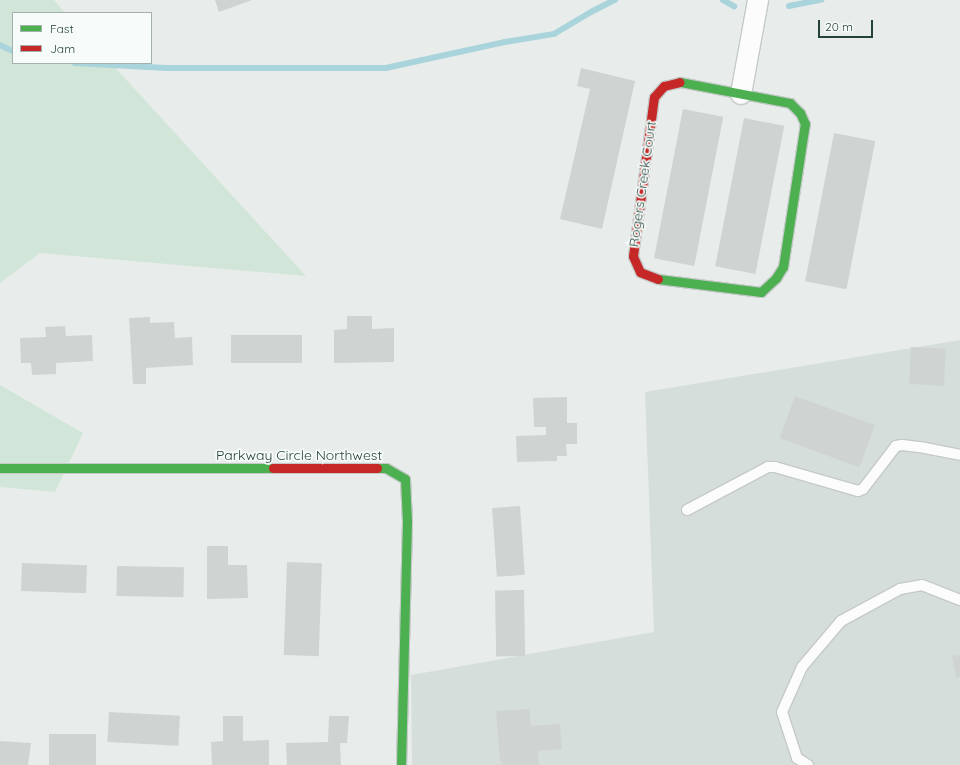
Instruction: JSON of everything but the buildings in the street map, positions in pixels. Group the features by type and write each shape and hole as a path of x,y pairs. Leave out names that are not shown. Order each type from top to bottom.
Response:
{"street":[{"path":"741,94 758,0"},
{"name":"Rogers Creek Court","path":"680,82 741,94 790,103 800,113 805,124 782,266 776,278 761,292 659,279 640,272 632,256 654,97 664,86 680,82"},
{"name":"Parkway Circle Northwest","path":"0,468 386,468 405,479 407,521 401,765"}],"lane":[{"path":"687,510 768,467 776,467 858,491 863,489 896,446 902,444 960,456"},
{"path":"808,765 797,758 782,712 802,667 841,622 900,590 922,585 960,600"}],"shaded area":[{"path":"960,340 960,765 412,765 411,675 654,632 645,392"}],"green space":[{"path":"0,0 54,0 64,12 12,12 12,64 112,64 306,276 40,253 0,283"},
{"path":"0,385 83,433 55,492 0,487"}],"waterway":[{"path":"93,64 166,68 386,68 505,42 554,34 591,12 615,0"},
{"path":"723,0 734,6"},
{"path":"789,6 821,0"},
{"path":"0,45 12,51"}],"traffic: fast":[{"path":"658,279 761,292 776,278 783,267 805,124 800,113 790,103 680,82"},
{"path":"0,468 273,468"},
{"path":"377,468 386,468 405,479 407,521 401,765"}],"traffic: jam":[{"path":"658,279 640,272 633,256 654,97 664,86 680,82"},
{"path":"273,468 377,468"}]}
